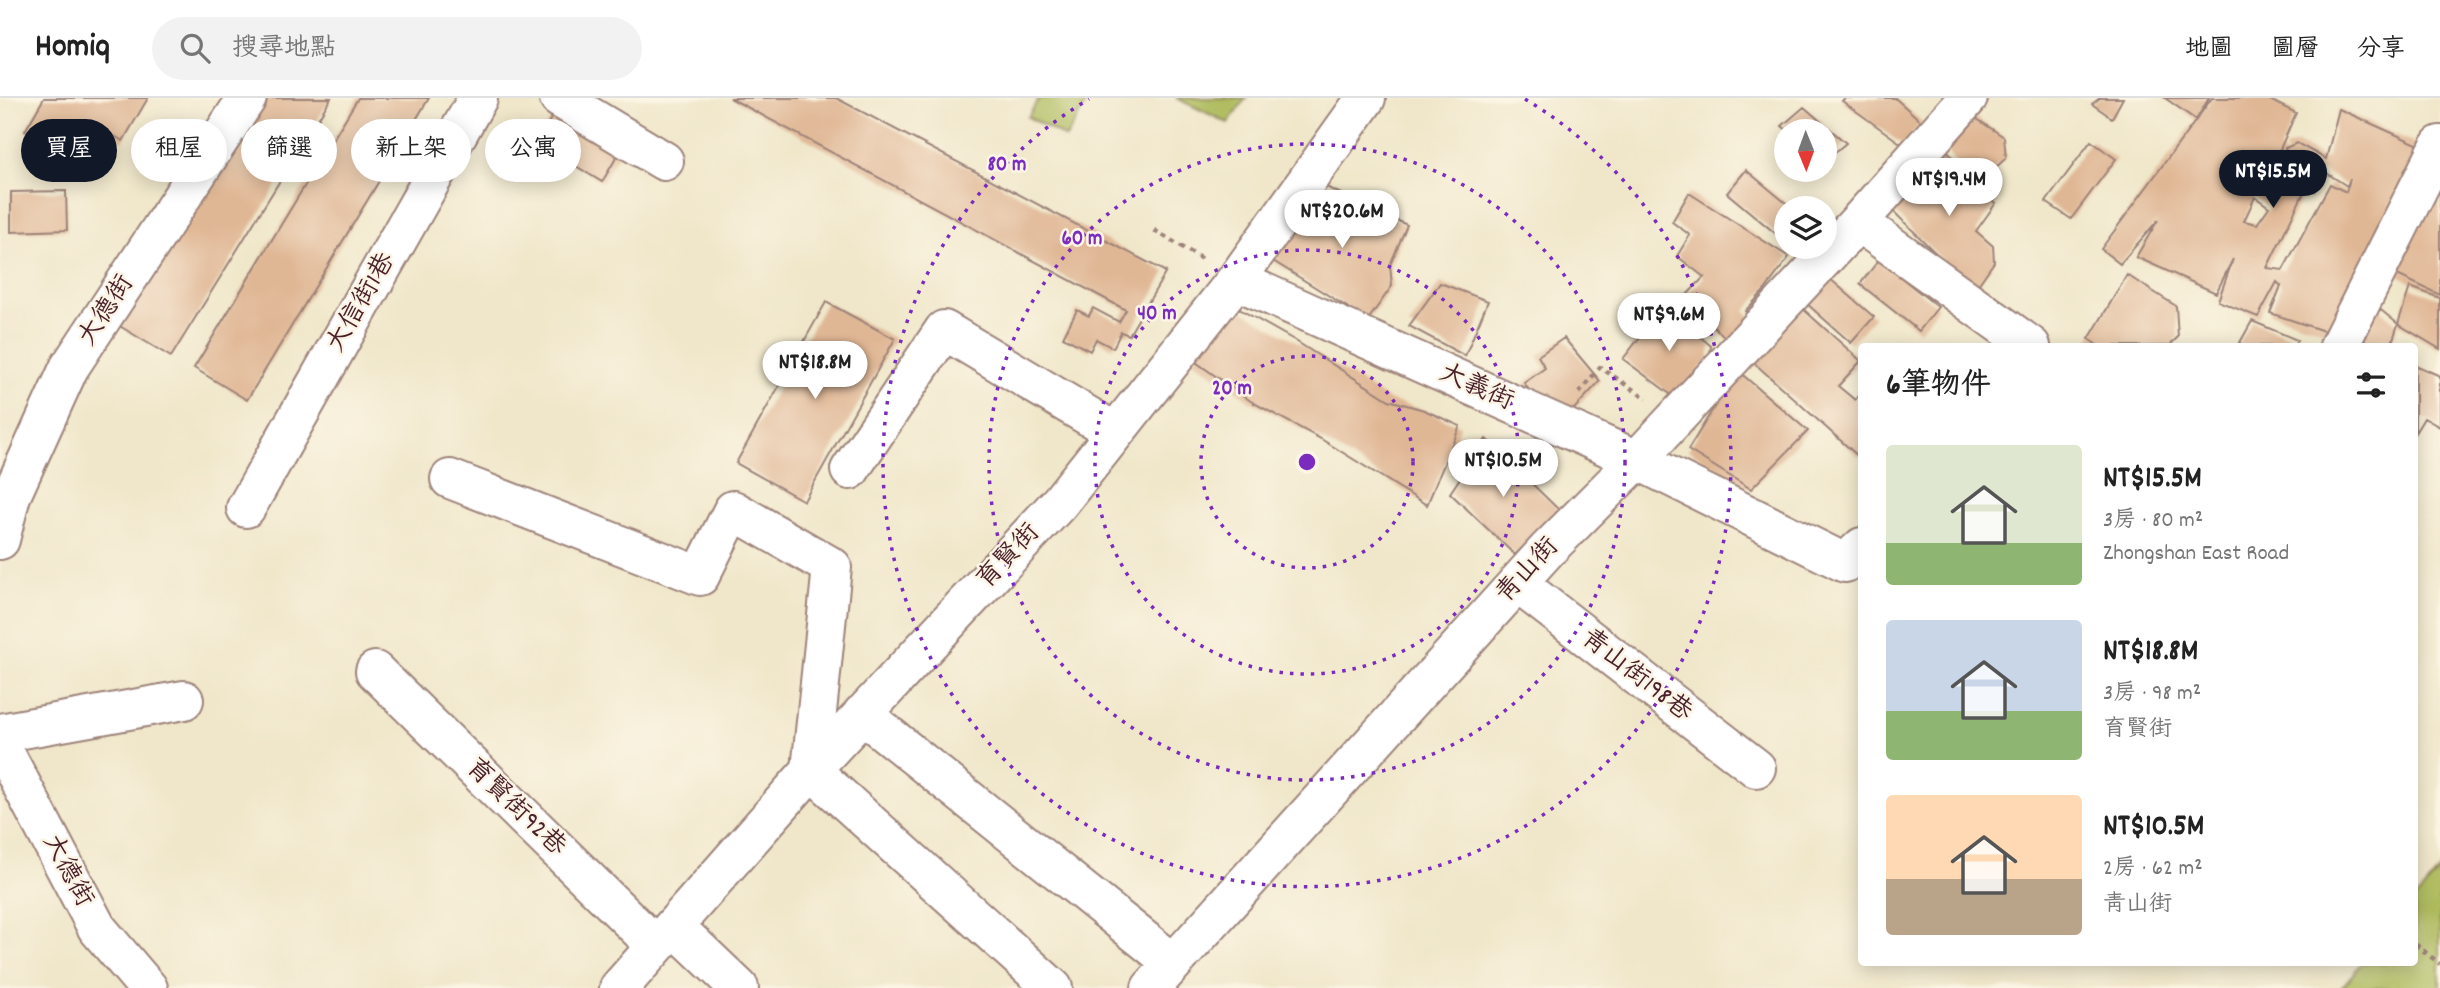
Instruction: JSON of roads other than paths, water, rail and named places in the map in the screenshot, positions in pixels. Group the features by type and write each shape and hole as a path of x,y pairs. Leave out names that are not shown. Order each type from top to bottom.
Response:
{"street":[{"name":"大德街","path":"0,540 10,496 69,368 247,98"},
{"name":"大信街1巷","path":"246,508 478,98"},
{"path":"559,98 664,161"},
{"name":"育賢街","path":"619,988 811,770 1060,502 1236,281 1366,98"},
{"name":"青山街","path":"1162,975 1547,550 1637,460 1858,222 1968,98"},
{"path":"2341,343 2440,145"},
{"path":"1858,222 2027,343"},
{"name":"大義街","path":"1236,281 1637,460 1844,563 1858,551"},
{"path":"850,470 944,330 1115,432"},
{"path":"450,479 700,576 733,510 832,567 811,770 1053,988"},
{"name":"青山街198巷","path":"1517,583 1756,768"},
{"name":"育賢街92巷","path":"375,671 665,936 740,988"},
{"path":"0,733 184,700"},
{"path":"862,715 1162,975"},
{"name":"大德街","path":"0,744 97,928 148,988"}]}
